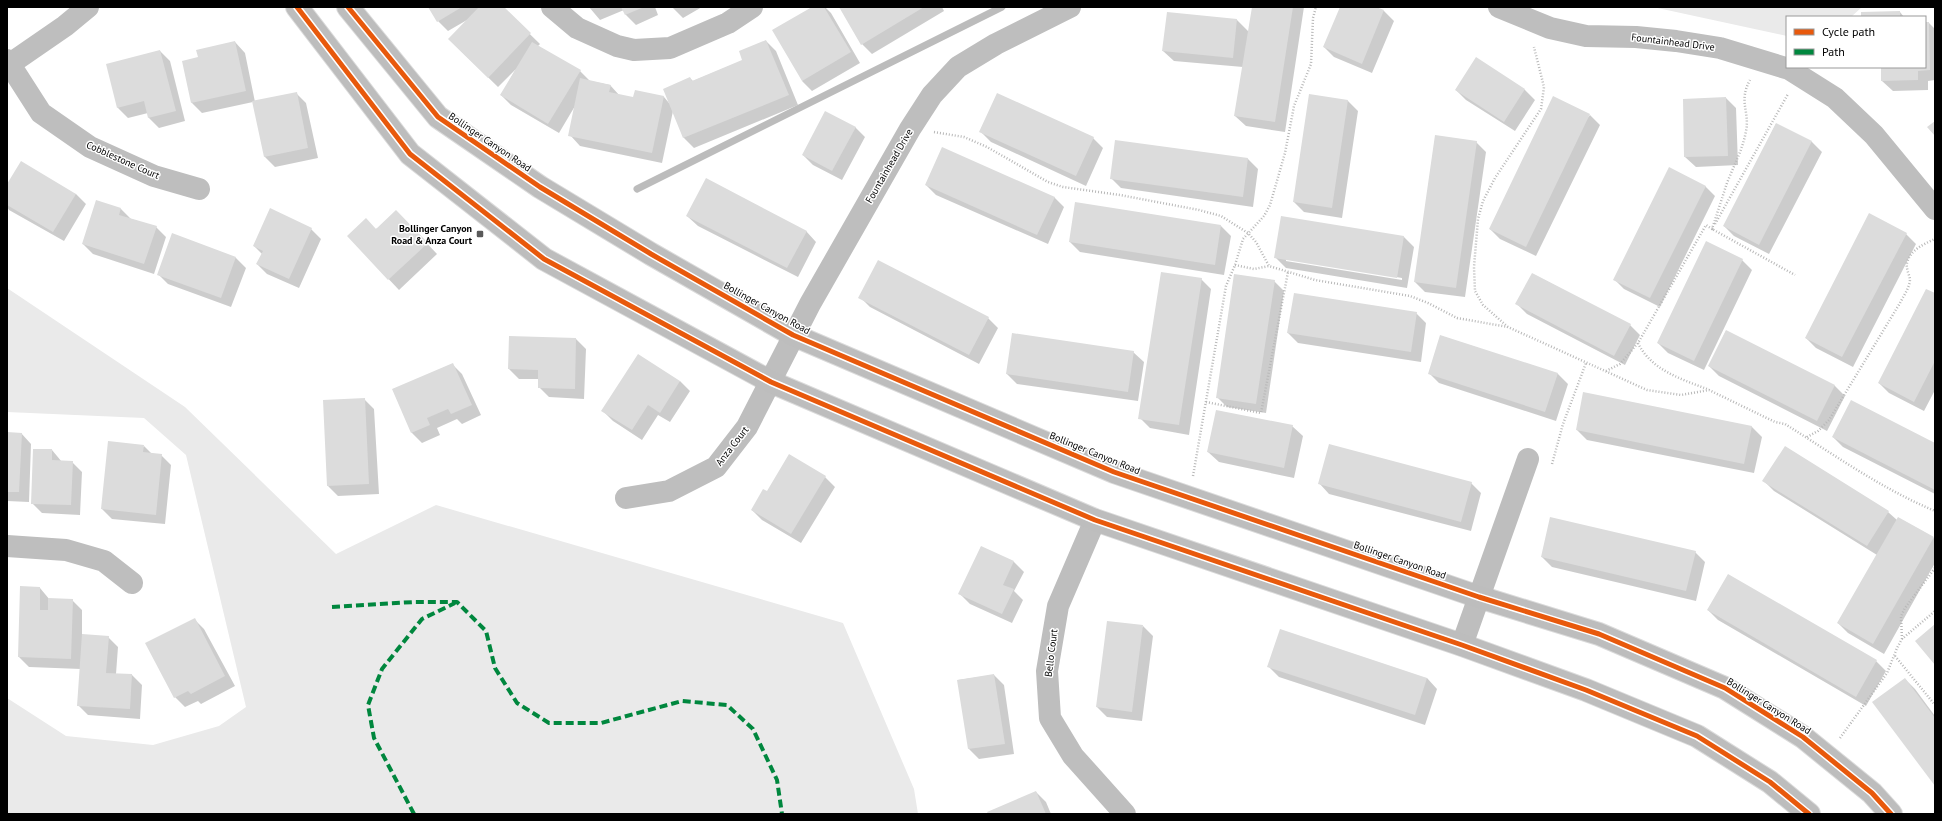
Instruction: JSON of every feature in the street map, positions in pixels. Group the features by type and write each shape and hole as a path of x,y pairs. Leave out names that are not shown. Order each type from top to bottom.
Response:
{"main road":[{"path":"297,7 410,154 544,259 771,382 1095,520 1586,690 1697,736 1770,782 1809,814"},
{"name":"Bollinger Canyon Road","path":"348,7 438,118 547,191 651,254 793,335 1114,472 1479,596 1600,634 1726,688 1802,737 1872,793 1891,814"}],"street":[{"path":"8,64 65,26 88,7"},
{"path":"552,7 577,28 617,46 634,50 670,48 728,23 752,7"},
{"name":"Fountainhead Drive","path":"771,382 793,335 910,129 932,95 958,67 996,44 1070,7"},
{"name":"Fountainhead Drive","path":"1499,7 1550,28 1586,36 1636,37 1676,41 1720,48 1786,67"},
{"name":"Cobblestone Court","path":"8,64 41,113 90,147 154,176 199,189"},
{"name":"Fountainhead Drive","path":"1789,68 1835,98 1874,135 1935,209"},
{"name":"Anza Court","path":"626,498 669,491 716,467 747,427 771,382"},
{"path":"1462,646 1528,459"},
{"name":"Bello Court","path":"1095,520 1058,606 1047,672 1050,718 1073,756 1125,814"},
{"path":"7,546 66,550 104,561 132,583"}],"path":[{"path":"1190,498 1226,286 1235,265 1240,246 1248,233 1264,216 1270,205 1285,153 1294,106 1311,64 1313,18 1316,7"},
{"path":"1508,327 1483,305 1480,300 1475,291 1474,267 1478,219 1483,201 1495,178 1541,109 1543,100 1544,87 1534,45 1523,18"},
{"path":"1712,230 1728,182 1743,145 1747,120 1743,103 1744,94 1761,60"},
{"path":"1712,230 1798,74"},
{"path":"910,129 964,137 987,147 1048,182 1063,187 1120,195 1212,212 1248,233 1256,242 1269,266"},
{"path":"1606,371 1620,364 1638,343 1706,225 1712,230 1795,275"},
{"path":"1806,438 1818,431 1829,420 1900,302 1908,287 1910,278 1907,264 1911,256 1922,244 1935,238"},
{"path":"1235,265 1254,269 1269,266 1315,280 1410,296 1428,302 1457,318 1508,327 1647,390 1681,395 1709,390"},
{"path":"1206,402 1261,413 1288,272"},
{"path":"1638,343 1642,352 1651,362 1686,381 1709,390 1775,422 1785,424 1893,490 1935,510"},
{"path":"1550,468 1563,424 1586,363"},
{"path":"1902,639 1902,616 1905,608 1935,568"},
{"path":"1826,756 1876,691 1887,673 1902,639 1935,610"},
{"path":"1895,655 1935,705"}],"shaded area":[{"path":"1653,7 1862,7 1852,16 1786,16 1786,36"},
{"path":"7,288 185,407 336,554 436,505 843,623 914,789 918,814 7,814 7,698 66,736 153,745 219,726 246,707 186,455 144,418 7,412"}],"building":[{"path":"428,7 462,7 437,22"},
{"path":"479,7 504,7 531,33 488,78 448,39"},
{"path":"621,7 644,7 625,15"},
{"path":"812,7 824,7 851,52 802,81 772,30"},
{"path":"839,7 924,7 861,45"},
{"path":"1252,7 1293,7 1275,122 1234,116"},
{"path":"1340,7 1376,7 1384,10 1362,64 1323,47"},
{"path":"1900,11 1900,16 1861,16 1861,12"},
{"path":"1167,12 1237,19 1233,58 1162,51"},
{"path":"1926,22 1929,22 1930,70 1918,71 1918,80 1881,81 1881,68 1926,68"},
{"path":"766,40 789,95 683,138 663,89 690,77 692,81 742,60 739,51"},
{"path":"235,41 246,91 191,103 182,61 198,57 196,50"},
{"path":"532,42 581,70 548,124 500,95"},
{"path":"160,50 176,111 148,118 144,101 117,108 106,64"},
{"path":"1476,57 1525,89 1504,122 1455,90"},
{"path":"580,78 611,85 609,92 633,97 635,90 664,96 652,153 568,136"},
{"path":"297,92 308,148 264,157 252,101"},
{"path":"997,93 1094,137 1076,176 979,132"},
{"path":"1309,94 1348,100 1332,208 1293,202"},
{"path":"1553,96 1590,114 1526,247 1489,229"},
{"path":"1726,97 1728,156 1684,157 1683,99"},
{"path":"825,111 856,127 832,171 802,155"},
{"path":"1935,121 1935,136 1927,127"},
{"path":"1776,123 1812,141 1759,245 1723,226"},
{"path":"1435,135 1477,141 1456,288 1414,282"},
{"path":"1115,140 1248,158 1243,197 1110,179"},
{"path":"942,147 1055,197 1037,235 925,185"},
{"path":"21,161 76,194 53,232 7,205 7,184"},
{"path":"1669,167 1706,186 1650,298 1613,280"},
{"path":"706,178 807,231 787,268 686,216"},
{"path":"96,200 121,208 119,215 157,226 144,264 82,244"},
{"path":"1075,202 1221,225 1215,265 1069,242"},
{"path":"270,208 312,228 289,279 256,264 263,251 253,246"},
{"path":"396,210 428,243 388,280 347,236 366,218 376,229"},
{"path":"1869,213 1907,233 1842,357 1805,338"},
{"path":"1281,216 1404,236 1397,278 1274,258"},
{"path":"172,233 236,257 221,298 157,275"},
{"path":"1706,241 1743,259 1694,361 1657,343"},
{"path":"878,260 989,317 969,355 858,298"},
{"path":"1161,272 1202,278 1179,425 1138,419"},
{"path":"1532,273 1631,324 1614,356 1515,304"},
{"path":"1234,274 1275,280 1256,404 1216,398"},
{"path":"1926,289 1935,293 1935,361 1914,402 1878,383"},
{"path":"1294,293 1417,312 1411,352 1287,333"},
{"path":"1726,330 1835,385 1817,421 1708,366"},
{"path":"1012,333 1134,351 1128,392 1006,374"},
{"path":"1440,335 1558,373 1545,412 1428,374"},
{"path":"509,336 576,338 575,389 538,388 538,370 508,369"},
{"path":"638,354 680,381 660,413 648,405 632,430 601,411"},
{"path":"453,363 472,405 451,414 448,409 427,418 430,425 411,433 392,389"},
{"path":"1583,392 1752,426 1744,464 1576,430"},
{"path":"365,398 369,484 327,486 323,400"},
{"path":"1851,400 1935,443 1935,490 1832,437"},
{"path":"1216,410 1293,425 1284,468 1207,452"},
{"path":"7,432 22,433 19,492 7,492"},
{"path":"108,441 144,445 143,452 162,454 156,515 101,509"},
{"path":"1329,444 1472,482 1461,522 1318,484"},
{"path":"1785,446 1889,511 1867,546 1762,481"},
{"path":"33,449 52,449 52,460 73,461 71,505 31,504"},
{"path":"789,454 826,476 791,534 751,510 763,489 767,491"},
{"path":"1550,517 1696,551 1686,591 1541,557"},
{"path":"1898,517 1934,537 1873,644 1837,623"},
{"path":"981,546 1014,561 1003,585 1014,589 1002,614 958,594"},
{"path":"1728,574 1877,660 1856,697 1707,610"},
{"path":"20,586 40,587 40,610 48,610 48,598 73,599 71,659 18,657"},
{"path":"195,618 225,676 191,694 188,691 174,698 145,643"},
{"path":"1107,621 1143,625 1132,712 1096,707"},
{"path":"1935,624 1935,665 1915,641"},
{"path":"1280,629 1427,678 1415,715 1267,667"},
{"path":"82,634 109,636 106,673 132,674 130,709 77,706"},
{"path":"994,674 1005,744 968,749 957,680"},
{"path":"1905,678 1935,718 1935,786 1872,702"},
{"path":"1036,791 1046,814 988,814 987,812"}],"waterway":[{"path":"637,189 1002,7"}],"marked path":[{"path":"332,607 414,602 457,602 486,631 495,668 517,703 549,723 601,723 682,701 727,705 753,729 777,780 782,814"},
{"path":"414,814 374,738 368,705 382,669 422,619 455,603"}],"cycle path":[{"path":"297,7 410,154 544,259 771,382 1095,520 1462,645 1586,690 1697,736 1770,782 1809,814"},
{"path":"348,7 438,117 540,187 651,254 793,335 1114,472 1479,597 1599,634 1725,688 1803,737 1872,793 1891,814"}],"place":[{"name":"Bollinger Canyon Road & Anza Court","path":"480,234"}]}
